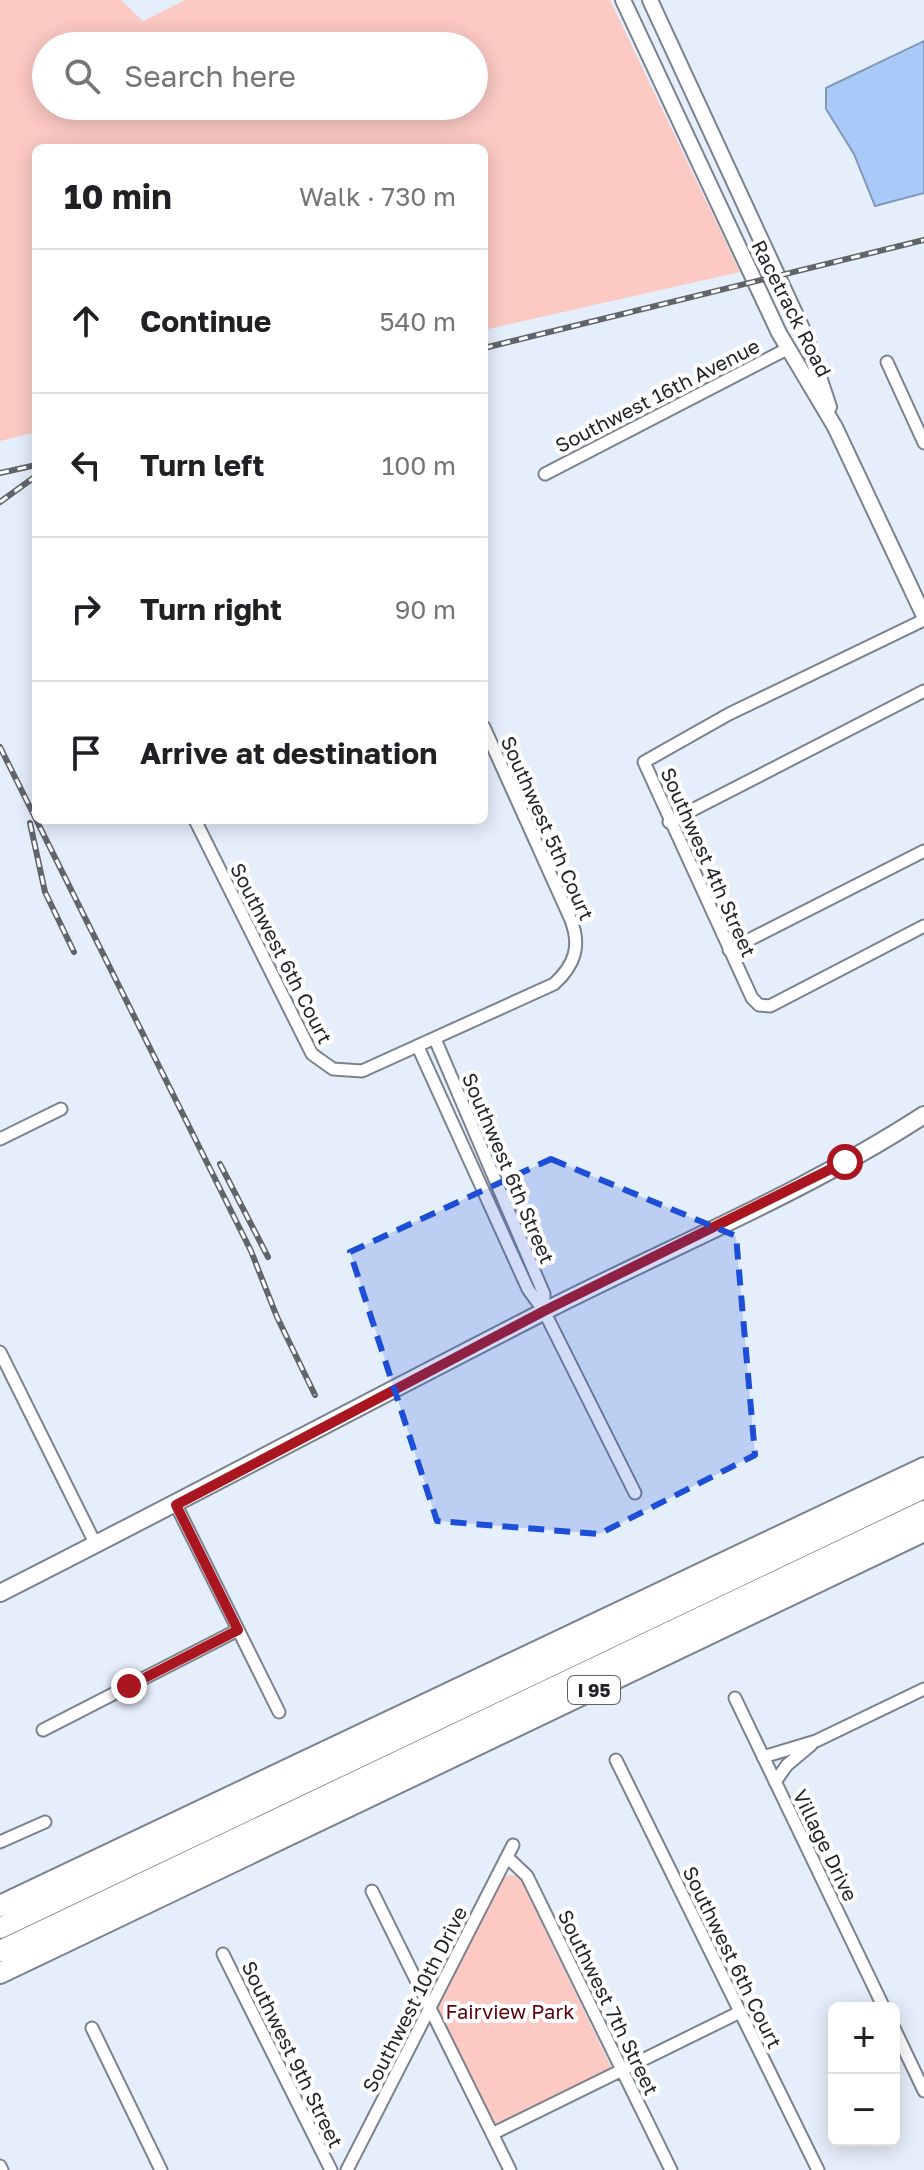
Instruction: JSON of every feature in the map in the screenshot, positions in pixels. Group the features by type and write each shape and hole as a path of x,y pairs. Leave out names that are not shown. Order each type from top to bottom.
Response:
{"highway":[{"path":"0,1906 924,1468"},
{"path":"0,1928 924,1488"},
{"path":"0,1951 924,1511"},
{"name":"I 95","path":"0,1973 924,1531"},
{"path":"533,1653 673,1609"},
{"path":"263,1848 368,1776"}],"main road":[{"path":"0,1593 176,1505 544,1311 806,1182 885,1140 924,1115"}],"street":[{"name":"Racetrack Road","path":"623,0 787,349 835,427"},
{"name":"Racetrack Road","path":"650,0 805,335 835,427"},
{"path":"652,61 668,67 691,89"},
{"name":"Southwest 16th Avenue","path":"545,474 787,349"},
{"path":"887,362 920,425 924,443"},
{"path":"835,427 924,618"},
{"name":"Southwest 4th Street","path":"924,618 650,756 644,762 729,950 752,998 759,1005 770,1006 924,926"},
{"path":"669,822 924,691"},
{"name":"Southwest 5th Court","path":"435,1039 554,984 574,960 576,934 488,736"},
{"name":"Southwest 6th Court","path":"197,824 312,1054 333,1069 362,1071 418,1047"},
{"path":"729,950 924,851"},
{"path":"418,1047 435,1039"},
{"name":"Southwest 6th Street","path":"435,1039 544,1294 544,1311"},
{"name":"Southwest 6th Street","path":"418,1047 528,1289 544,1311 635,1493"},
{"path":"0,1139 61,1109"},
{"path":"0,1352 96,1545"},
{"path":"176,1505 279,1712"},
{"path":"43,1730 238,1630"},
{"path":"763,1757 816,1741 924,1689"},
{"name":"Village Drive","path":"735,1698 881,2002"},
{"path":"775,1782 787,1765 816,1741"},
{"name":"Southwest 6th Court","path":"616,1760 818,2170"},
{"path":"0,1842 45,1822"},
{"name":"Southwest 10th Drive","path":"347,2170 510,1851"},
{"name":"Southwest 7th Street","path":"510,1851 527,1876 671,2170"},
{"path":"372,1891 510,2170"},
{"name":"Southwest 9th Street","path":"223,1954 331,2170"},
{"path":"492,2134 740,2012"},
{"path":"92,2028 161,2170"},
{"path":"900,2041 924,2091"}],"highlighted area":[{"path":"551,1159 736,1236 755,1455 599,1534 437,1521 350,1252"}],"green space":[{"path":"0,0 121,0 143,21 185,0 610,0 740,272 488,329 488,144 32,144 32,433 0,441"},
{"name":"Fairview Park","path":"519,1876 612,2069 495,2127 436,2010 502,1878"}],"water":[{"path":"924,41 924,193 875,206 854,154 826,109 826,88"}],"railway":[{"path":"488,347 924,240"},
{"path":"0,473 32,466"},
{"path":"0,502 32,479"},
{"path":"0,747 32,811"},
{"path":"30,823 45,892 74,952"},
{"path":"38,824 251,1251 277,1317 315,1395"},
{"path":"220,1164 268,1257"}],"route":[{"path":"129,1686 238,1630 176,1505 544,1311 687,1243 845,1162"}]}
